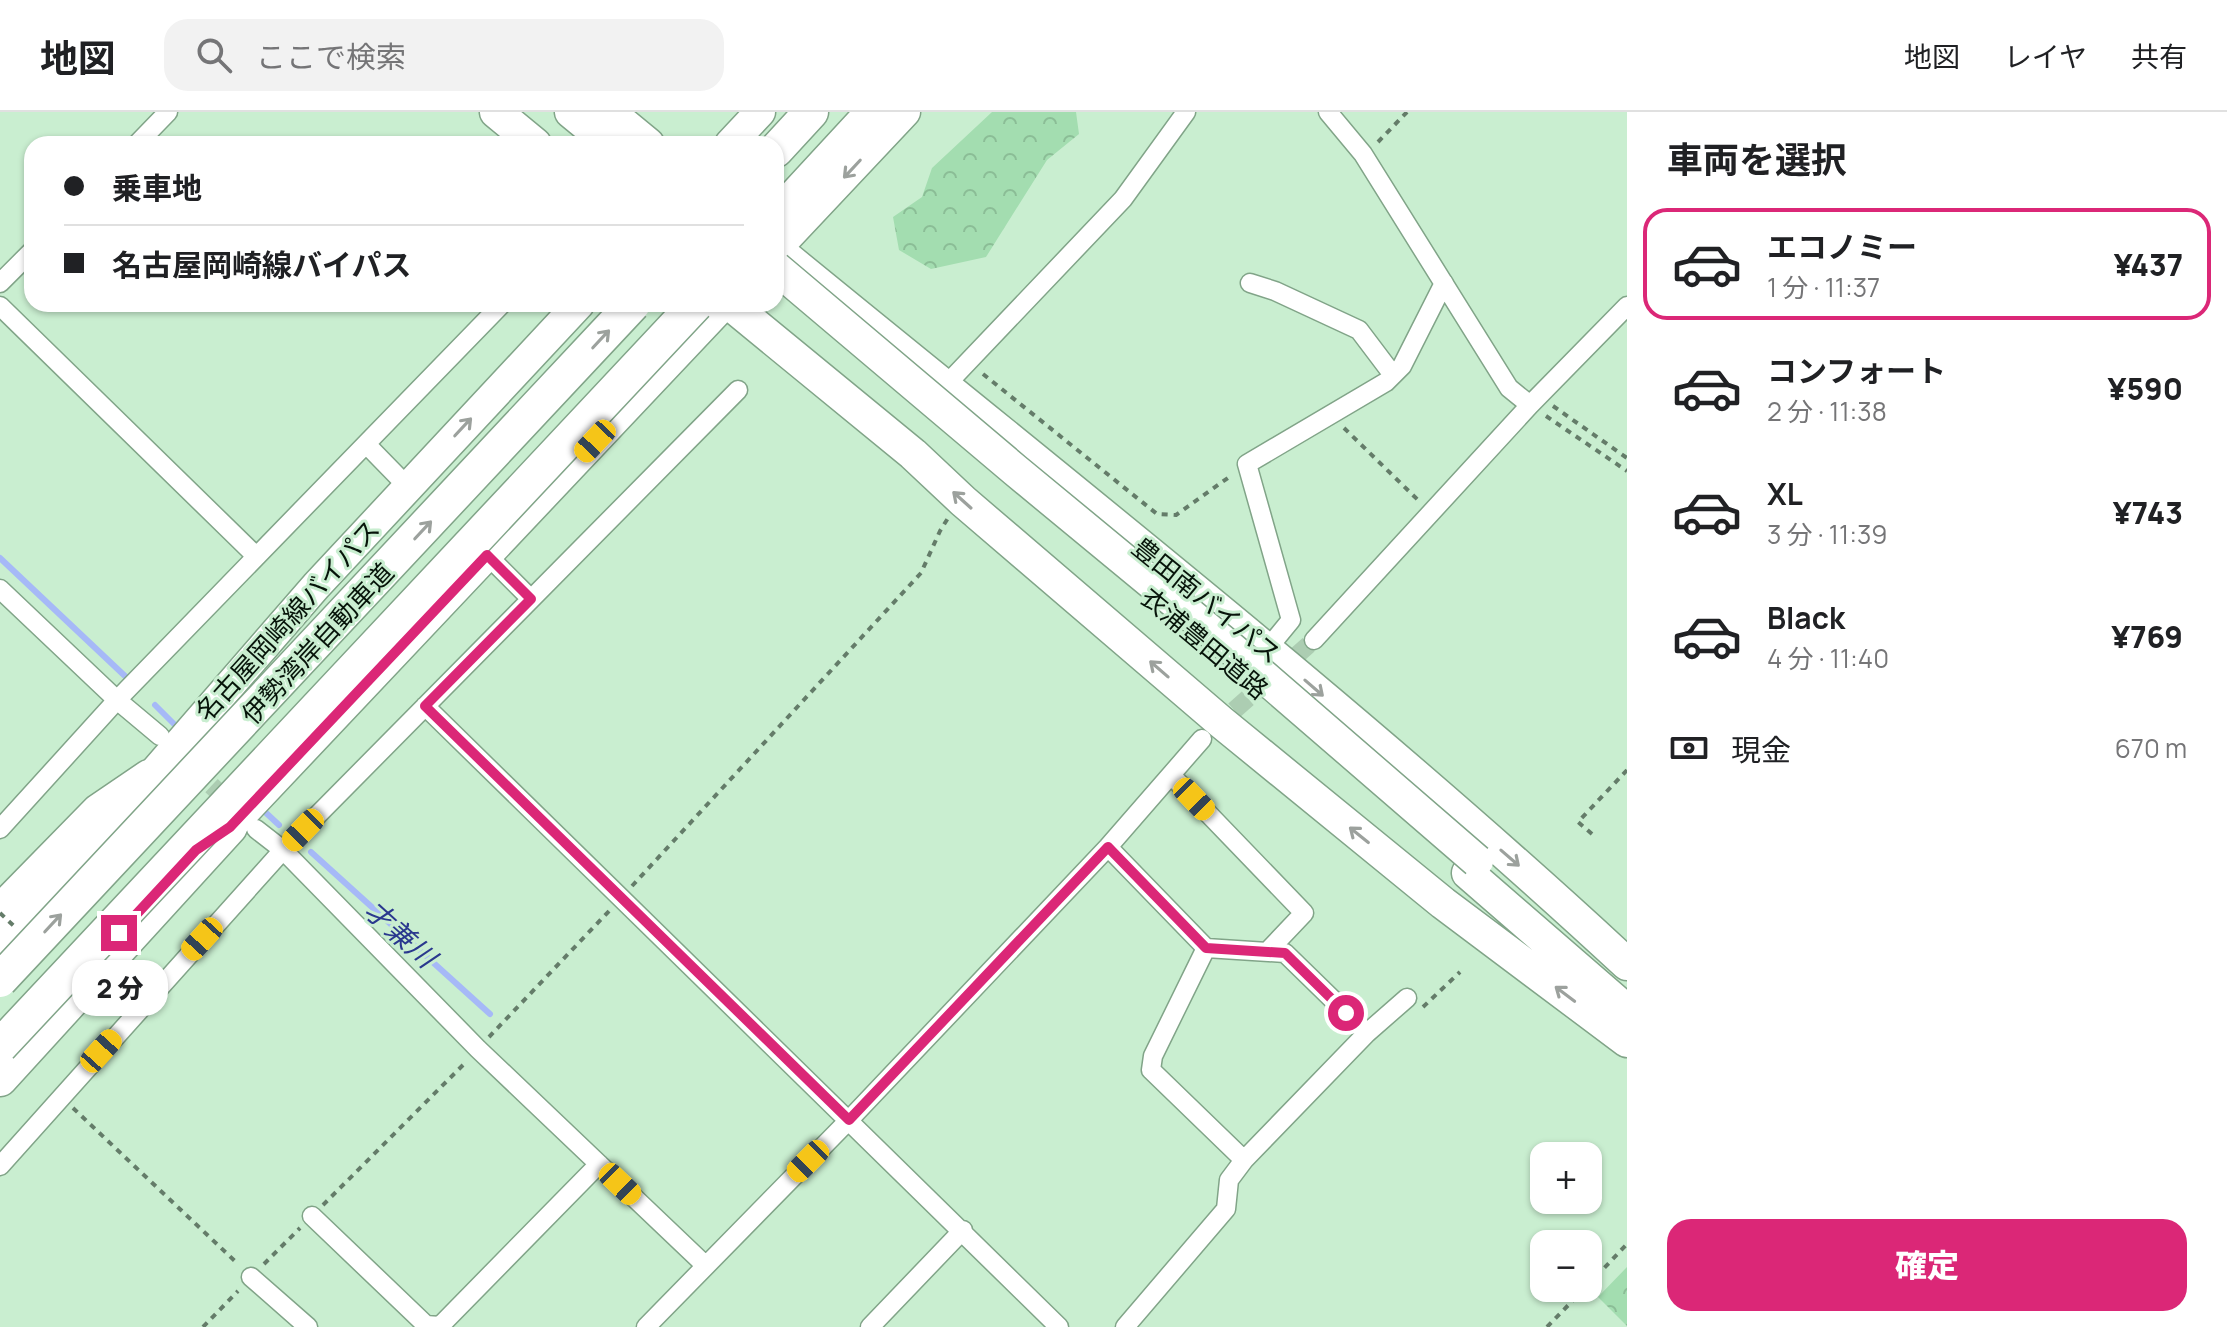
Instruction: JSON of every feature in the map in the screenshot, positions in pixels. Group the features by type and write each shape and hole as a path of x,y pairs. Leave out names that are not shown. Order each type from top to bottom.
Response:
{"highway":[{"path":"496,112 525,136"},
{"path":"571,112 600,136"},
{"path":"588,112 617,136"},
{"path":"609,112 638,136"},
{"path":"784,141 811,112"},
{"path":"784,208 873,112"},
{"name":"豊田南バイパス","path":"784,256 1268,648 1627,964"},
{"name":"衣浦豊田道路","path":"784,275 1233,650 1627,1011"},
{"name":"衣浦豊田道路","path":"784,290 1472,867 1627,989"},
{"name":"伊勢湾岸自動車道","path":"0,980 626,312"},
{"name":"伊勢湾岸自動車道","path":"7,1059 689,312"},
{"path":"740,312 913,454 963,501 1221,722 1443,903 1627,1041"},
{"path":"0,912 99,811 149,777"},
{"path":"7,1059 243,828"}],"main road":[{"path":"738,136 760,112"},
{"path":"784,241 905,112"},
{"name":"名古屋岡崎線バイパス","path":"0,941 94,842 407,486 571,312"},
{"path":"243,828 487,555 716,312"}],"street":[{"path":"145,136 168,112"},
{"path":"944,387 1123,199 1186,112"},
{"path":"1328,112 1363,154 1509,388 1530,405"},
{"path":"0,283 24,259"},
{"path":"1250,283 1275,291 1359,330 1393,375"},
{"path":"1268,648 1291,620 1247,464 1386,382 1402,366 1444,283"},
{"path":"0,306 256,556"},
{"path":"1314,640 1530,405 1627,306"},
{"path":"0,829 117,700 494,312"},
{"path":"0,1166 283,850 738,390"},
{"path":"367,445 407,486"},
{"path":"487,555 531,599"},
{"path":"0,589 117,700 160,736"},
{"path":"425,706 1059,1327"},
{"path":"656,1324 705,1265 849,1120 1108,847 1202,739"},
{"path":"1172,776 1304,913 1267,952"},
{"path":"243,828 283,850 478,1049 705,1265"},
{"path":"1108,847 1206,948 1285,953 1367,1033"},
{"path":"1206,948 1153,1056 1151,1070 1244,1160"},
{"path":"1125,1327 1226,1209 1229,1180 1244,1160 1367,1033 1413,1005"},
{"path":"312,1216 426,1325 440,1326 599,1164"},
{"path":"870,1327 963,1230"},
{"path":"251,1277 308,1327"}],"path":[{"path":"1363,154 1407,112"},
{"path":"968,362 1157,514 1176,515 1247,464"},
{"path":"1530,405 1627,471"},
{"path":"1331,415 1431,513"},
{"path":"1592,834 1578,822 1627,770"},
{"path":"1413,1005 1460,972"},
{"path":"61,1096 251,1277 203,1327"},
{"path":"1602,1270 1627,1244"},
{"path":"1547,1327 1571,1302"}],"green space":[{"path":"992,112 1076,112 1079,134 1047,160 986,257 931,269 899,250 893,217 922,197 932,168"},
{"path":"1627,1267 1627,1326 1602,1301 1602,1293"}],"waterway":[{"name":"才兼川","path":"0,558 126,677"},
{"name":"才兼川","path":"155,705 178,728"},
{"name":"才兼川","path":"264,811 279,825"},
{"name":"才兼川","path":"311,852 490,1014"}],"tunnel":[{"path":"1214,728 1314,640"},
{"path":"192,767 234,807"}],"route":[{"path":"119,933 196,850 230,827 487,555 531,599 425,706 849,1120 1108,847 1206,948 1285,953 1346,1013"}]}
